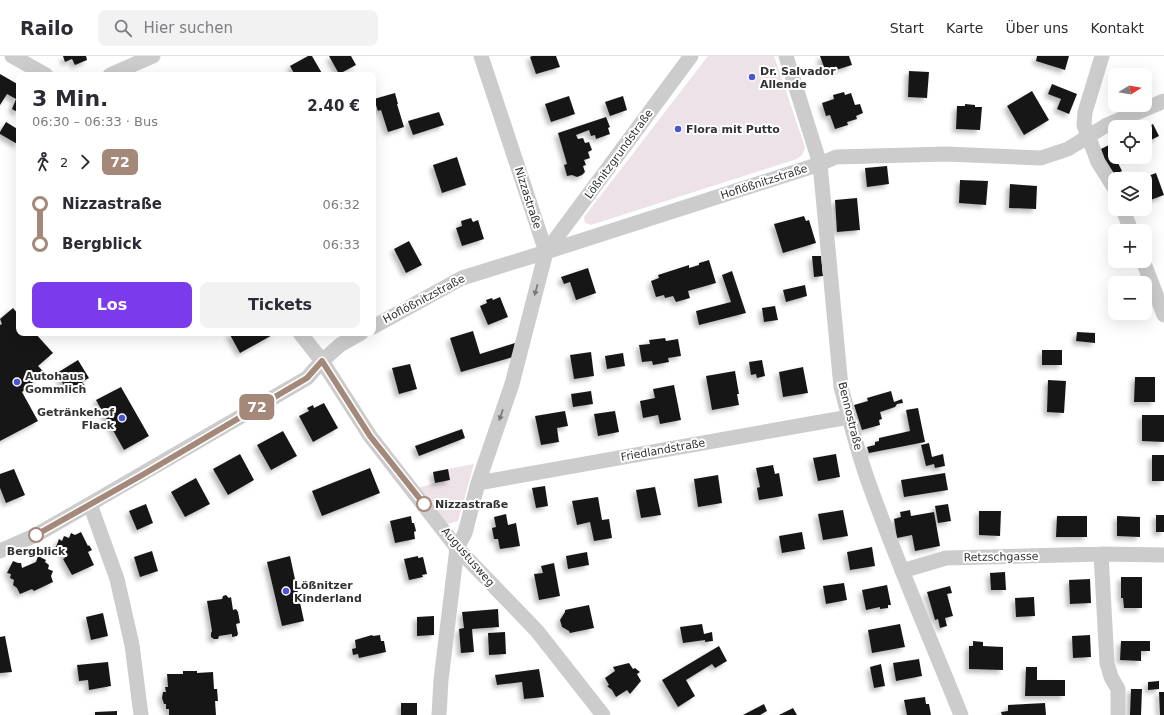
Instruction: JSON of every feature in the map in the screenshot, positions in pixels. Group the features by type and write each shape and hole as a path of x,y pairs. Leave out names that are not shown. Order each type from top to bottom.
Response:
{"street":[{"path":"12,56 41,72"},
{"path":"117,72 153,56"},
{"name":"Nizzastraße","path":"481,56 546,252"},
{"name":"Lößnitzgrundstraße","path":"546,252 691,56"},
{"name":"Bennostraße","path":"786,56 820,164 841,387 866,474 888,537 961,715"},
{"path":"1102,56 1085,112 1084,124 1098,162 1108,178"},
{"name":"Hoflößnitzstraße","path":"376,325 462,278 820,164 836,157 946,154 1041,158 1068,149 1105,126 1164,101"},
{"path":"439,715 441,680 457,548 465,533 478,483 512,384 546,252"},
{"path":"1146,268 1164,314"},
{"name":"Augustusweg","path":"302,336 322,361 370,436 457,548 537,632 603,715"},
{"path":"0,551 36,535 307,378 322,361 340,345 356,336"},
{"name":"Friedlandstraße","path":"478,483 849,417"},
{"path":"90,504 117,579 132,645 142,715"},
{"path":"1101,554 1107,663 1111,677 1118,689 1118,715"},
{"name":"Retzschgasse","path":"902,571 946,558 1101,554 1164,555"}],"shaded area":[{"path":"708,56 774,56 805,147 803,154 797,159 591,225 585,223 584,217"},
{"path":"474,464 458,521 448,524 418,488 435,483 448,469"}],"building":[{"path":"63,56 86,56 87,60 75,65 72,59 65,62"},
{"path":"308,56 312,56 321,72 293,72 290,66"},
{"path":"329,56 351,56 356,65 343,72 338,72"},
{"path":"556,56 560,67 536,74 530,57"},
{"path":"820,56 849,56 852,65 826,73"},
{"path":"1037,56 1069,56 1065,70 1036,61"},
{"path":"909,71 929,72 927,98 908,97"},
{"path":"0,74 16,83 16,99 7,94 0,105"},
{"path":"1052,84 1077,94 1069,114 1057,109 1061,99 1048,94"},
{"path":"1032,91 1049,120 1024,135 1007,106"},
{"path":"844,92 845,95 851,93 855,105 860,104 863,113 856,116 857,119 847,122 848,125 835,129 830,115 826,116 822,103 834,99 833,95"},
{"path":"395,93 404,127 388,132 381,110 378,111 376,98"},
{"path":"569,96 575,114 551,122 545,104"},
{"path":"623,96 627,110 610,116 605,102"},
{"path":"16,99 16,111 12,109"},
{"path":"965,104 975,105 975,107 982,107 980,130 956,129 957,106 965,106"},
{"path":"439,112 444,125 413,135 408,121"},
{"path":"606,117 610,127 608,128 610,134 596,139 595,135 591,136 589,130 576,135 578,139 583,138 585,143 589,142 592,150 588,152 590,158 584,160 586,165 583,166 585,172 577,177 572,175 567,176 564,165 567,164 558,133"},
{"path":"6,122 16,128 16,143 0,134"},
{"path":"1152,124 1159,136 1152,140"},
{"path":"1108,146 1108,164 1118,164 1122,171 1110,172 1099,150"},
{"path":"457,157 466,185 442,193 433,165"},
{"path":"887,166 889,184 867,187 865,168"},
{"path":"1156,173 1164,195 1152,199 1152,174"},
{"path":"960,180 988,181 986,205 959,203"},
{"path":"1010,184 1037,186 1036,209 1009,208"},
{"path":"857,198 860,230 837,232 835,200"},
{"path":"804,216 806,221 809,220 816,243 783,253 774,224"},
{"path":"471,218 473,222 478,220 484,239 462,246 456,228 462,226 461,221"},
{"path":"409,241 422,265 406,273 394,249"},
{"path":"812,256 821,256 823,276 814,277"},
{"path":"709,260 716,283 688,291 690,298 676,302 673,296 665,298 664,295 656,297 651,281 659,278 658,275 689,265 689,268"},
{"path":"588,268 596,293 576,300 570,282 564,284 561,277"},
{"path":"732,271 746,313 699,325 696,311 731,302 722,275"},
{"path":"805,285 807,296 786,302 783,290"},
{"path":"500,297 508,317 488,325 480,306 487,303 486,300 492,298 493,300"},
{"path":"775,306 778,320 764,322 762,308"},
{"name":"Autohaus Gommlich","path":"13,308 16,312 16,336 38,336 53,353 38,366 44,372 22,392 38,421 0,441 0,325 2,324 0,319"},
{"path":"473,331 480,354 515,343 513,357 461,372 450,338"},
{"path":"1077,332 1095,333 1095,343 1076,341"},
{"path":"231,336 271,336 240,353"},
{"path":"665,338 666,341 678,339 681,356 668,358 669,362 653,365 652,361 642,362 639,345 650,344 649,340"},
{"path":"1042,350 1062,350 1062,365 1042,365"},
{"path":"591,352 594,376 574,379 570,355"},
{"path":"623,353 625,366 607,369 605,356"},
{"path":"78,360 89,378 82,382 86,387 77,392 74,387 67,391 57,373"},
{"path":"762,360 765,376 757,378 756,374 751,375 749,362"},
{"path":"410,364 417,389 399,394 392,368"},
{"path":"803,367 808,393 783,397 779,372"},
{"path":"735,371 739,394 737,394 739,405 712,410 706,376"},
{"path":"1135,377 1155,377 1155,402 1134,402"},
{"path":"1048,380 1066,381 1064,413 1047,412"},
{"path":"674,385 681,420 660,424 658,415 643,418 640,401 655,398 653,389"},
{"name":"Getränkehof Flack","path":"121,387 149,436 124,450 96,400"},
{"path":"591,391 593,404 573,407 571,394"},
{"path":"891,391 894,402 902,399 903,403 897,404 895,407 880,412 882,419 879,420 880,425 862,430 854,405 868,401 867,398"},
{"path":"324,403 338,428 313,442 299,416 309,411 307,408 313,405 314,408"},
{"path":"918,408 925,442 869,453 867,447 875,445 875,442 879,441 879,438 910,431 906,410"},
{"path":"565,411 568,426 557,428 559,442 541,445 535,416"},
{"path":"615,411 619,432 598,436 594,414"},
{"path":"1142,415 1164,415 1164,442 1142,441"},
{"path":"462,429 465,438 419,456 415,446"},
{"path":"283,431 297,456 271,470 257,445"},
{"path":"929,443 932,457 943,454 945,466 935,468 934,464 926,466 921,445"},
{"path":"240,454 254,480 228,495 213,469"},
{"path":"836,454 840,477 818,481 813,458"},
{"path":"1152,455 1164,455 1164,481 1152,481"},
{"path":"773,465 775,474 779,473 783,496 759,500 757,488 760,487 756,468"},
{"path":"370,468 380,493 322,516 312,491"},
{"path":"14,469 25,495 6,503 0,488 0,474"},
{"path":"448,469 450,480 435,483 433,472"},
{"path":"945,473 948,490 904,497 901,480"},
{"path":"718,475 722,503 698,507 694,479"},
{"path":"196,478 210,504 185,517 171,492"},
{"path":"545,486 548,506 536,508 532,488"},
{"path":"655,487 661,515 641,518 636,490"},
{"path":"598,497 602,520 609,519 612,538 594,541 590,522 577,525 572,501"},
{"path":"146,504 153,523 137,530 129,511"},
{"path":"948,504 951,521 938,523 935,506"},
{"path":"843,510 848,536 823,540 818,514"},
{"path":"910,510 911,516 934,512 940,546 915,551 912,535 897,538 894,519 901,517 900,512"},
{"path":"979,511 1001,511 1000,536 979,535"},
{"path":"506,514 508,525 516,523 520,546 500,549 498,539 494,539 492,528 496,527 494,517"},
{"path":"1156,515 1164,515 1164,532 1156,532"},
{"path":"411,516 412,523 414,523 416,531 414,532 415,539 395,543 390,521"},
{"path":"1057,516 1087,516 1087,537 1056,537"},
{"path":"1117,516 1140,517 1140,537 1117,536"},
{"path":"81,532 88,546 89,545 92,550 88,552 94,565 72,575 63,559 65,558 61,550 56,547 59,539 62,541 64,536 69,538 71,533 75,535"},
{"path":"802,532 805,549 782,553 779,536"},
{"path":"872,547 875,566 850,570 847,552"},
{"path":"152,551 158,571 140,577 134,557"},
{"path":"587,552 589,565 568,569 566,556"},
{"path":"38,556 46,560 45,562 49,565 48,569 53,571 51,576 53,582 34,591 32,589 20,594 17,588 13,585 14,580 10,578 11,574 7,573 13,561 21,563 22,568 36,562"},
{"name":"Lößnitzer Kinderland","path":"290,556 304,621 282,626 267,562"},
{"path":"418,556 418,558 423,557 427,574 422,575 423,577 409,580 404,559"},
{"path":"554,563 560,596 539,600 534,574 543,573 541,566"},
{"path":"1005,572 1006,590 991,590 990,573"},
{"path":"1121,577 1142,577 1142,608 1124,608 1123,598 1121,598"},
{"path":"1090,579 1091,603 1070,604 1069,580"},
{"path":"844,583 847,600 826,604 823,586"},
{"path":"887,585 891,605 888,605 888,608 880,609 880,607 866,610 862,590"},
{"path":"950,586 952,593 947,594 953,616 945,618 947,626 940,628 938,619 935,620 927,592"},
{"path":"226,595 229,598 231,597 233,610 236,609 238,612 240,623 236,624 238,634 237,636 232,637 232,634 219,636 218,639 214,639 211,637 212,631 207,601 222,599 223,596"},
{"path":"1034,597 1035,616 1016,617 1015,598"},
{"path":"589,605 594,628 570,633 562,627 560,620 565,610"},
{"path":"498,609 499,627 472,629 474,652 461,653 459,629 464,628 462,612"},
{"path":"103,613 108,636 91,640 86,617"},
{"path":"434,616 434,635 417,636 417,617"},
{"path":"702,624 704,634 712,632 713,641 705,642 705,640 683,643 680,627"},
{"path":"900,624 905,647 872,653 868,630"},
{"path":"505,632 506,654 489,655 488,633"},
{"path":"372,635 380,635 381,641 384,641 386,652 359,658 358,654 353,655 352,649 356,648 355,640"},
{"path":"1090,635 1091,657 1073,658 1072,636"},
{"path":"5,636 12,672 0,673 0,637"},
{"path":"973,641 983,642 983,646 1003,647 1003,670 969,669 969,646 973,646"},
{"path":"1121,641 1150,641 1150,651 1141,651 1141,661 1120,660"},
{"path":"719,646 727,661 715,668 712,664 686,680 695,696 678,707 662,680"},
{"path":"919,659 922,676 896,681 893,663"},
{"path":"108,662 111,686 89,690 88,680 79,681 77,665"},
{"path":"629,663 633,669 635,668 640,672 637,674 641,681 630,694 627,690 616,697 612,690 607,686 609,685 605,678 615,671 613,667"},
{"path":"881,664 885,686 874,688 870,667"},
{"path":"1026,667 1037,667 1037,680 1065,680 1065,696 1025,696"},
{"path":"539,669 544,697 524,699 522,682 497,685 495,675"},
{"path":"183,671 197,671 197,673 213,672 214,689 217,689 218,701 215,701 216,715 169,715 169,709 166,709 166,704 164,704 162,698 163,692 166,692 165,687 168,687 167,674 183,674"},
{"path":"1159,681 1159,689 1148,690 1148,682"},
{"path":"1131,689 1142,689 1141,715 1130,715"},
{"path":"1159,692 1164,692 1164,715 1160,715"},
{"path":"925,697 926,704 929,704 931,715 907,715 904,700"},
{"path":"401,703 417,703 417,715 401,715"},
{"path":"1045,703 1046,715 1002,715 1001,712 1008,711 1008,705"},
{"path":"764,704 767,711 760,715 743,715"},
{"path":"793,708 797,715 779,715"},
{"path":"117,711 117,715 95,715 95,712"}],"bus line":[{"name":"72","path":"36,535 144,474 307,378 322,361 370,436 424,504"}],"place":[{"name":"Dr. Salvador Allende","path":"752,77"},
{"name":"Flora mit Putto","path":"678,129"},
{"name":"Autohaus Gommlich","path":"17,382"},
{"name":"Getränkehof Flack","path":"122,418"},
{"name":"Nizzastraße","path":"424,504"},
{"name":"Bergblick","path":"36,535"},
{"name":"Lößnitzer Kinderland","path":"286,591"}]}
